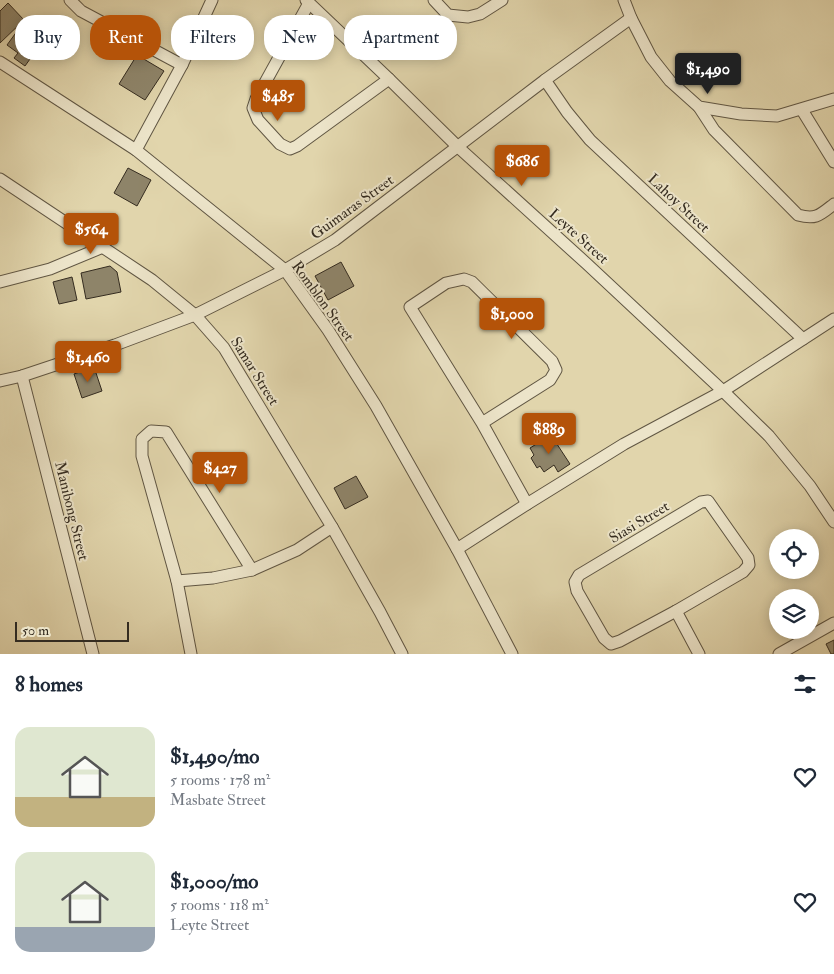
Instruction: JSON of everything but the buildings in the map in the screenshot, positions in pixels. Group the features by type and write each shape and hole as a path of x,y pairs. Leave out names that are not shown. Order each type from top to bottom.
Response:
{"street":[{"path":"70,0 81,11 182,65"},
{"path":"136,150 182,65 212,0"},
{"path":"434,0 448,15 468,17 480,14 502,0"},
{"path":"624,0 631,18 651,56 670,81 699,107 714,130 798,216 809,218 819,216 834,204"},
{"path":"308,1 253,108 258,120 280,144 290,149 297,146 389,79"},
{"name":"Leyte Street","path":"308,1 458,147 723,390 769,436 810,486 834,522"},
{"name":"Guimaras Street","path":"0,381 22,376 194,315 285,270 335,240 545,80 631,18"},
{"name":"Romblon Street","path":"0,62 136,150 285,270 328,330 376,406 457,549 512,654"},
{"name":"Lahoy Street","path":"545,80 567,112 590,140 803,339"},
{"path":"699,107 741,114 777,116 834,99"},
{"path":"802,110 834,162"},
{"name":"Samar Street","path":"0,179 152,280 194,315 224,348 332,527 402,654"},
{"path":"0,282 50,269 103,247"},
{"path":"482,424 550,380 556,370 552,361 472,282 464,279 446,283 410,307 482,424 527,504"},
{"path":"457,549 624,444 723,390 834,319"},
{"name":"Manibong Street","path":"22,376 93,654"},
{"path":"190,654 177,582 142,456 142,439 152,431 166,432 252,570"},
{"name":"Siasi Street","path":"708,501 748,558 749,565 743,572 676,611 620,642 611,644 604,638 577,591 575,582 579,575 701,502 708,501"},
{"path":"177,582 213,578 252,570 297,550 332,527"},
{"path":"676,611 700,654"},
{"path":"779,654 834,623"}]}
